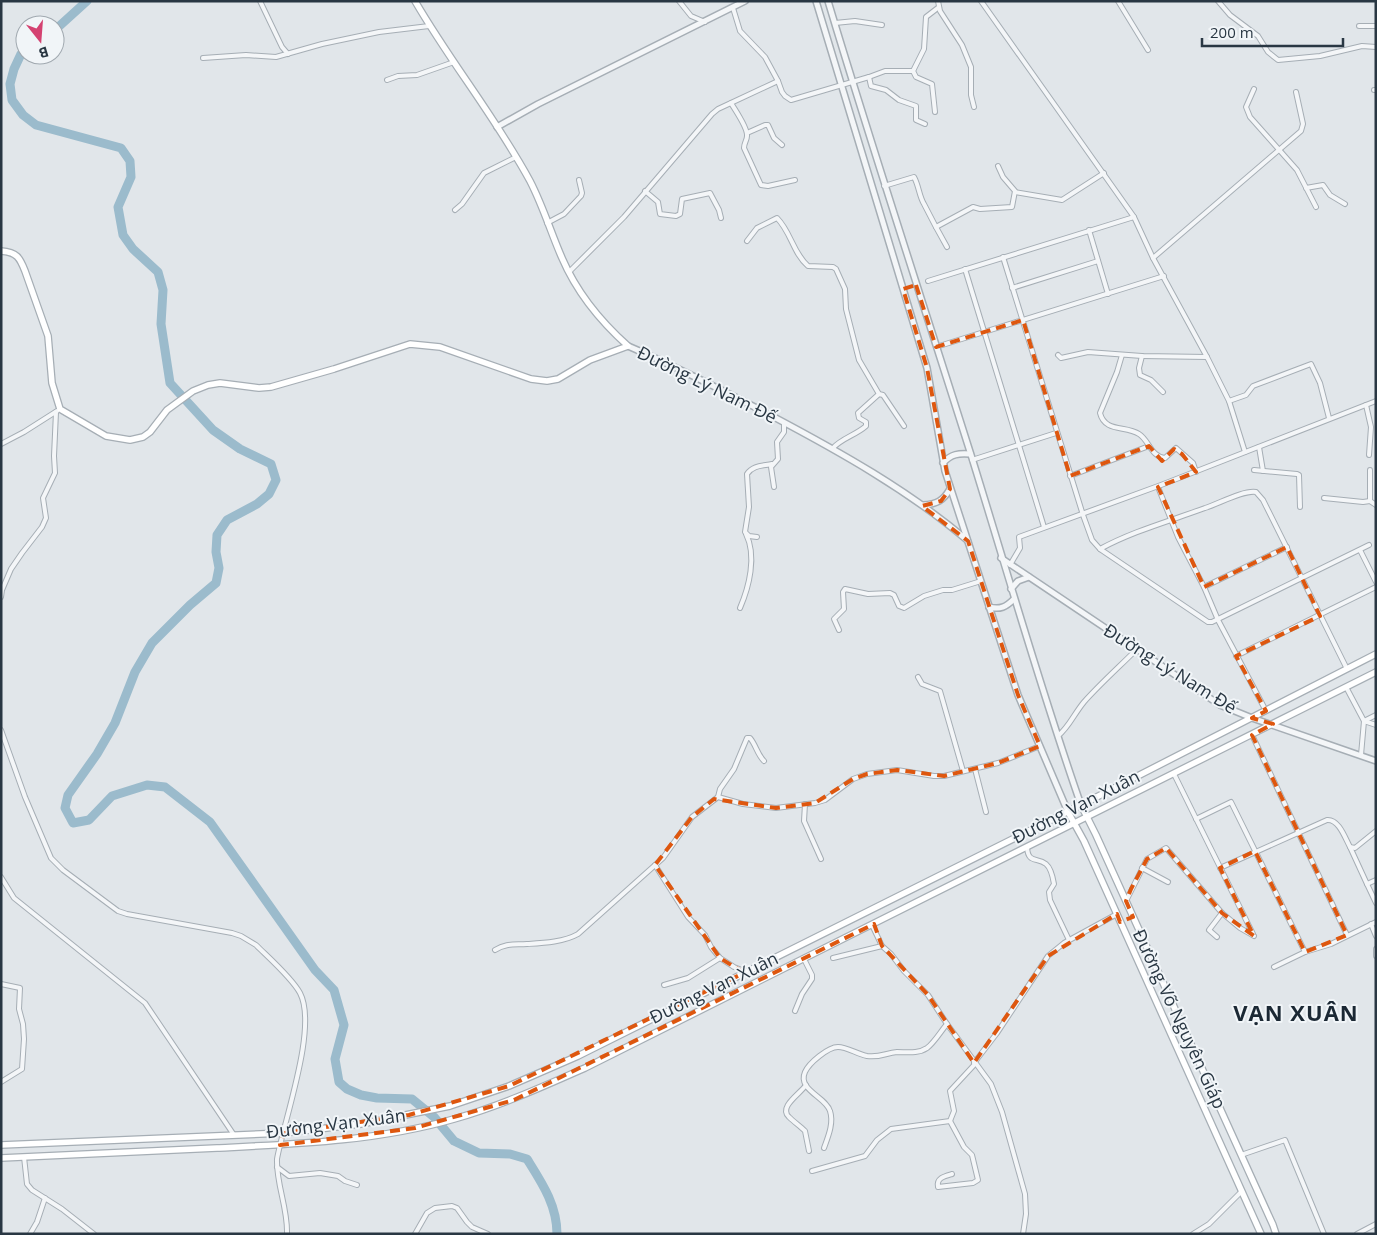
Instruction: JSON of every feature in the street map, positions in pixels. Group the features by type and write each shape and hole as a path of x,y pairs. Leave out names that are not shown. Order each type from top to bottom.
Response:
{"main road":[{"path":"415,1 429,26 516,157 530,182 569,272 596,315 628,346"},
{"path":"1,251 15,254 26,272 48,336 52,384 58,410"},
{"name":"Đường Lý Nam Đế","path":"58,410 106,436 130,440 150,432 170,408 194,391 213,383 259,388 271,387 410,344 440,347 531,379 546,381 558,379 590,360 628,346"},
{"name":"Đường Vạn Xuân","path":"1,1145 284,1133 361,1124 409,1115 444,1107 509,1086 544,1071 747,972 1068,812 1376,654"},
{"name":"Đường Vạn Xuân","path":"1,1158 280,1145 362,1138 454,1119 514,1100 585,1068 1376,672"},
{"name":"Đường Võ Nguyên Giáp","path":"1081,805 1276,1234"},
{"name":"Đường Võ Nguyên Giáp","path":"1068,812 1117,914 1261,1234"},
{"path":"1120,922 1132,916"},
{"path":"747,972 754,984"}],"street":[{"path":"260,1 278,39 288,54"},
{"path":"679,1 692,16 705,22"},
{"path":"497,127 538,104 745,1"},
{"path":"816,1 927,368 943,463 950,489 1018,695 1068,812"},
{"path":"828,1 1057,737 1081,805"},
{"path":"938,1 938,7 962,45 971,67 971,95 974,107"},
{"path":"982,1 1134,216 1153,258 1229,401 1245,452"},
{"path":"1118,1 1148,50"},
{"path":"1218,1 1230,15 1258,36 1268,52 1278,60 1320,56 1362,46 1376,46"},
{"path":"913,71 924,50 926,17 938,7"},
{"path":"733,8 740,31 765,57 785,96 791,100 885,71 913,71"},
{"path":"835,23 855,22 882,25"},
{"path":"203,58 246,55 271,57 379,32 429,26"},
{"path":"1359,26 1376,26"},
{"path":"387,80 398,76 417,75 454,62"},
{"path":"913,71 916,77 932,84 935,112"},
{"path":"869,77 871,86 886,90 899,100 916,106 916,120 925,124"},
{"path":"569,272 607,236 708,117 718,109 778,81"},
{"path":"1254,89 1247,103 1253,122 1297,170 1316,207"},
{"path":"1153,258 1301,131 1303,128 1296,92"},
{"path":"731,103 747,133 744,148 762,186 795,180"},
{"path":"747,133 768,125 774,138 782,145"},
{"path":"454,210 462,204 484,173 516,157"},
{"path":"936,227 973,207 1012,207 1015,192 1012,185 1003,177 998,166"},
{"path":"1015,192 1062,200 1104,173"},
{"path":"884,186 914,177 924,204 928,208 930,218 947,247"},
{"path":"548,223 564,214 581,196 579,180"},
{"path":"1306,188 1323,184 1330,195 1345,204"},
{"path":"645,191 658,202 660,214 676,216 680,214 682,199 710,193 721,218"},
{"path":"928,280 1134,216"},
{"path":"747,241 758,228 777,218 789,236 795,250 808,266 828,266 836,269 846,289 846,309 859,360 879,394 883,395 904,426"},
{"path":"1089,230 1108,294"},
{"path":"1003,257 1070,476 1092,540 1100,549 1208,622 1218,620 1369,545"},
{"path":"1012,288 1098,261"},
{"path":"965,269 1044,527"},
{"path":"936,347 1164,276"},
{"path":"903,289 916,285"},
{"name":"Đường Lý Nam Đế","path":"628,346 699,378 833,448 940,517 968,541"},
{"path":"1058,355 1060,358 1088,352 1142,356 1207,357"},
{"path":"1122,355 1100,413 1101,419 1108,426 1137,432 1144,437 1156,454 1163,458 1176,448 1192,463 1196,472"},
{"path":"1142,356 1139,368 1140,375 1151,380 1163,392"},
{"path":"1229,401 1246,395 1253,386 1311,364 1320,382 1329,418"},
{"path":"833,448 838,442 861,431 866,426 866,422 859,418 858,414 879,394"},
{"path":"1010,565 1020,548 1019,537 1158,487 1376,401"},
{"path":"1366,405 1371,427 1370,455"},
{"path":"1,444 58,410"},
{"path":"1,597 11,569 42,527 46,518 43,498 55,473 54,456 58,410"},
{"path":"740,608 748,588 752,552 746,534 749,507 747,474 757,466 772,464 778,459 776,445 784,432 784,423"},
{"path":"943,463 951,456 957,454 971,457 1056,433"},
{"path":"1070,476 1149,446"},
{"path":"1260,447 1263,471"},
{"path":"772,464 774,487"},
{"path":"1254,470 1299,475 1300,507"},
{"path":"1370,470 1370,501"},
{"path":"1158,487 1170,519 1204,587 1218,620 1266,711"},
{"path":"922,506 942,501 950,489"},
{"path":"1100,549 1170,519 1246,493 1256,492 1263,500 1347,669"},
{"path":"1324,498 1370,501 1376,505"},
{"path":"746,534 757,537"},
{"path":"1204,587 1287,547"},
{"path":"1360,550 1376,582"},
{"name":"Đường Lý Nam Đế","path":"1001,558 1220,705 1376,761"},
{"path":"1011,589 1018,581 1030,577"},
{"path":"838,630 834,620 844,610 843,592 845,590 868,594 890,593 894,595 899,606 904,608 924,596 981,581"},
{"path":"1236,656 1376,587"},
{"path":"989,607 1004,607 1014,599"},
{"path":"1057,737 1066,729 1091,694 1136,650"},
{"path":"918,677 922,684 940,692 963,771"},
{"path":"1346,687 1364,721 1361,755"},
{"path":"1364,721 1376,715"},
{"path":"1364,721 1376,725"},
{"path":"1,730 47,851 56,864 118,910 127,914 232,933 250,940 301,994 305,1009 302,1054 280,1145 277,1167 287,1234"},
{"path":"1252,735 1347,935"},
{"path":"495,950 507,945 573,937 655,865 665,855 692,817 718,797 720,790 734,769 747,738 750,738 758,754 764,760"},
{"path":"718,797 743,804 776,808 815,803 825,800 852,779 867,774 898,770 938,776 998,764 1040,746"},
{"path":"975,769 986,812"},
{"path":"1126,901 1147,859 1166,848 1222,913 1240,928 1254,936 1174,774"},
{"path":"1196,819 1231,802 1305,952"},
{"path":"805,804 804,821 821,859"},
{"path":"1220,868 1255,851 1328,820 1333,820 1337,822 1376,902"},
{"path":"1350,847 1355,848 1376,831"},
{"path":"1027,848 1030,858 1044,863 1049,868 1054,884 1048,892 1050,900 1069,940"},
{"path":"655,865 691,920 705,935 711,947 720,958 734,967 747,972"},
{"path":"1142,868 1168,882"},
{"path":"1,877 14,898 145,1003 234,1135"},
{"path":"1367,884 1376,880"},
{"path":"1217,936 1209,930 1222,913"},
{"path":"950,1121 954,1112 950,1090 997,1033 1048,956 1069,940 1117,914"},
{"path":"1274,967 1305,952 1330,944 1376,922"},
{"path":"1371,924 1376,936"},
{"path":"872,925 882,946 891,954 907,975 925,991 974,1063 991,1084 1002,1112 1026,1194 1023,1234"},
{"path":"833,958 882,946"},
{"path":"1376,949 1376,956"},
{"path":"664,985 688,978 720,958"},
{"path":"795,1010 802,994 812,979 804,959"},
{"path":"1,984 20,988 19,1009 24,1039 22,1069 1,1082"},
{"path":"824,1148 831,1126 831,1112 827,1105 806,1086 804,1076 805,1071 818,1057 831,1048 839,1047 865,1056 874,1057 896,1052 914,1052 927,1048 947,1024"},
{"path":"806,1086 789,1102 786,1111 787,1116 805,1130 809,1151"},
{"path":"812,1171 865,1156 877,1140 891,1129 950,1121"},
{"path":"950,1121 964,1147 972,1155 978,1180 973,1183 938,1187 940,1178 952,1174"},
{"path":"1241,1155 1285,1140 1324,1234"},
{"path":"24,1156 26,1184 94,1234"},
{"path":"277,1167 289,1176 320,1173 338,1176 346,1181 357,1184"},
{"path":"1193,1234 1209,1224 1242,1191"},
{"path":"30,1234 37,1222 45,1198"},
{"path":"415,1234 427,1213 436,1208 452,1206 457,1208 466,1222 477,1230 488,1234"},
{"path":"1357,1234 1376,1224"}],"highlighted area":[{"path":"916,285 936,347 1023,320 1070,476 1149,446 1162,461 1174,449 1182,454 1196,472 1158,487 1204,587 1287,547 1320,616 1236,656 1266,711 1252,718 1273,724 1252,735 1347,935 1305,952 1255,851 1220,868 1254,936 1222,913 1166,848 1147,859 1131,889 1126,901 1133,917 1120,922 1117,914 1048,956 974,1063 928,995 882,946 874,924 514,1100 415,1128 280,1145 284,1133 409,1115 509,1086 744,973 720,958 655,865 692,817 714,799 776,808 815,803 853,779 867,774 897,770 944,776 998,763 1040,746 1018,695 968,541 922,506 941,501 950,489 927,368 903,289"}],"waterway":[{"path":"65,21 87,1"},
{"path":"16,65 10,84 12,100 23,115 36,125 121,148 130,161 131,177 118,207 123,235 133,249 158,272 163,290 161,324 170,383 213,430 240,449 271,464 276,480 269,494 257,504 227,520 217,535 216,552 219,568 216,583 190,605 152,643 135,672 115,723 97,754 68,795 65,808 73,823 89,820 112,796 147,785 165,787 210,822 315,970 334,990 344,1025 335,1059 339,1082 347,1089 361,1095 377,1098 412,1099 434,1117 454,1141 479,1153 510,1154 527,1159 551,1204 557,1234"}],"district":[{"name":"VẠN XUÂN","path":"1296,1013"}]}
